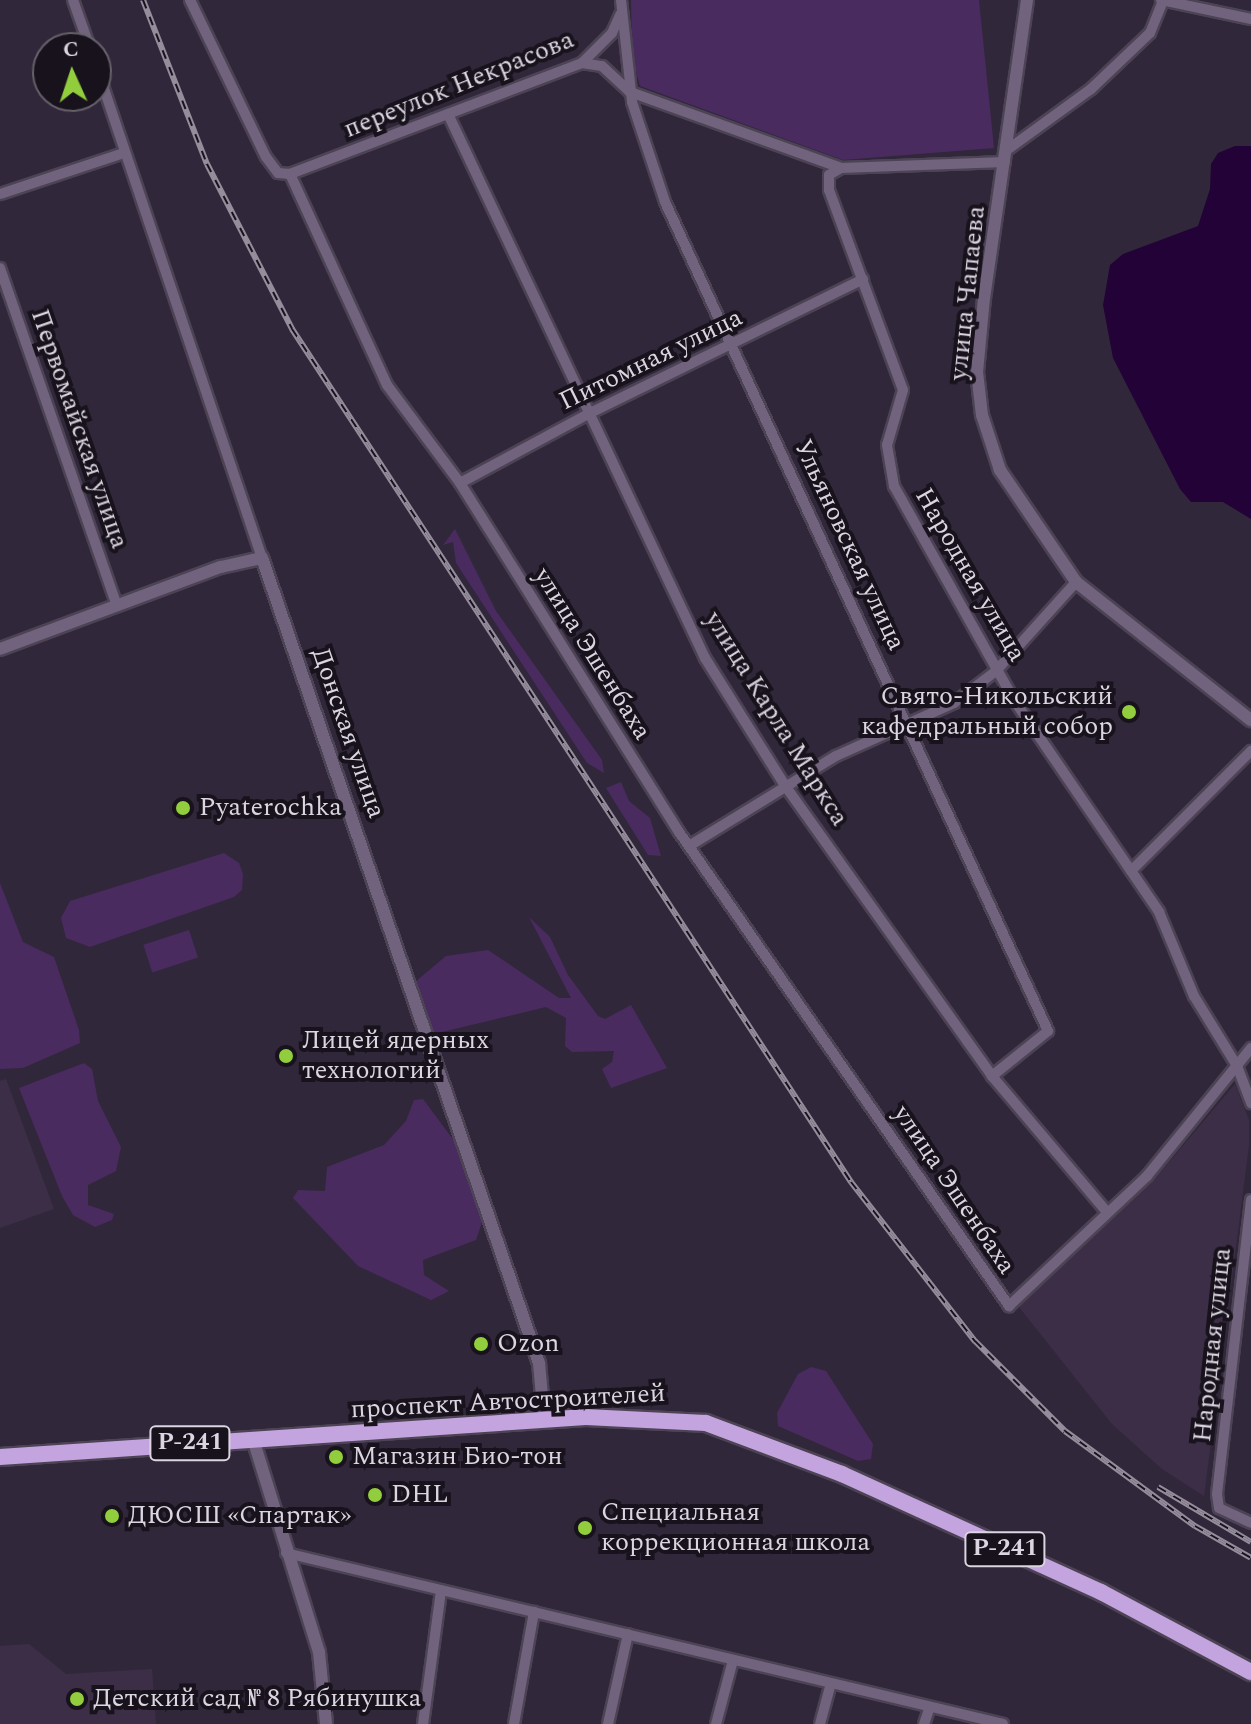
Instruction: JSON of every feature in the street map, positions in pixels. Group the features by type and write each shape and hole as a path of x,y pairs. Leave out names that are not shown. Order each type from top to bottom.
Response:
{"highway":[{"name":"проспект Автостроителей","path":"0,1457 544,1419 676,1418 706,1423 785,1450 1161,1620 1251,1672"}],"street":[{"path":"73,0 84,32"},
{"name":"улица Эшенбаха","path":"190,0 266,157 278,173 290,174 387,385 460,483 689,846 1009,1306 1106,1211"},
{"name":"улица Чапаева","path":"1027,0 977,372 982,415 1000,470 1076,582 1251,720"},
{"path":"582,63 602,66 630,92 841,168 1006,156 1091,89 1150,33 1163,0 1251,19"},
{"name":"переулок Некрасова","path":"290,174 582,63 612,33 622,4"},
{"name":"Ульяновская улица","path":"622,4 630,92 665,202 1048,1031 992,1076"},
{"name":"Донская улица","path":"111,112 539,1363 544,1419"},
{"name":"улица Карла Маркса","path":"448,114 488,188 705,658 786,787 992,1076 1106,1211"},
{"path":"0,194 124,153"},
{"name":"Народная улица","path":"841,168 829,175 829,190 903,390 887,445 891,476 926,549 1000,667 1014,700 1159,912 1194,996 1237,1066 1251,1103"},
{"name":"Первомайская улица","path":"0,268 117,605"},
{"name":"Питомная улица","path":"460,483 590,413 863,279"},
{"path":"0,649 221,567 262,558"},
{"path":"689,846 836,756 954,703 1000,667 1076,582"},
{"path":"1131,871 1251,751"},
{"path":"1106,1211 1147,1176 1251,1048"},
{"name":"Народная улица","path":"1251,1200 1217,1494 1219,1508 1251,1523"},
{"path":"253,1439 319,1652 326,1724"},
{"path":"286,1553 1003,1724"},
{"path":"423,1724 441,1590"},
{"path":"514,1724 534,1612"},
{"path":"608,1724 628,1634"},
{"path":"716,1724 733,1660"},
{"path":"820,1724 831,1683"},
{"path":"924,1724 930,1707"}],"shaded area":[{"path":"631,0 979,0 994,148 843,160 640,86 632,57"},
{"path":"1235,146 1251,146 1251,519 1223,502 1191,502 1180,489 1113,358 1103,305 1110,265 1123,254 1198,226 1210,189 1211,164 1218,153"},
{"path":"455,529 496,611 602,760 604,773 587,763 456,563 453,542 443,545"},
{"path":"621,782 629,801 650,818 661,856 648,855 606,788"},
{"path":"224,853 239,863 243,874 242,890 234,897 90,947 66,938 61,918 70,901"},
{"path":"0,883 23,942 54,957 79,1030 80,1043 23,1068 0,1069"},
{"path":"529,917 550,937 568,975 598,1016 605,1019 631,1005 667,1068 611,1088 602,1069 612,1062 614,1051 572,1052 565,1046 566,1018 546,1007 434,1034 429,1031 415,982 446,956 488,950 559,998 571,998"},
{"path":"189,930 198,958 152,972 143,945"},
{"path":"84,1063 92,1069 98,1101 121,1147 116,1171 88,1185 88,1205 114,1214 112,1220 95,1227 73,1215 62,1196 19,1088"},
{"path":"6,1079 54,1209 0,1228 0,1081"},
{"path":"1235,1084 1249,1120 1249,1145 1204,1496 1162,1469 1112,1424 1019,1307 1153,1181"},
{"path":"423,1099 455,1142 482,1222 476,1240 423,1260 424,1275 449,1291 431,1300 358,1266 293,1198 298,1190 325,1191 327,1167 384,1145 406,1121 414,1100"},
{"path":"811,1367 826,1371 873,1444 871,1459 858,1461 778,1426 777,1413 798,1374"},
{"name":"Детский сад № 8 Рябинушка","path":"29,1644 66,1674 152,1669 156,1724 0,1724 0,1646"}],"railway":[{"path":"143,0 207,164 292,329 851,1182 975,1341 1065,1431 1195,1526 1251,1558"},
{"path":"1158,1487 1251,1542"}],"place":[{"name":"Свято-Никольский кафедральный собор","path":"1129,712"},
{"name":"Pyaterochka","path":"183,808"},
{"name":"Лицей ядерных технологий","path":"286,1056"},
{"name":"Ozon","path":"481,1344"},
{"name":"Магазин Био-тон","path":"336,1457"},
{"name":"DHL","path":"375,1495"},
{"name":"ДЮСШ «Спартак»","path":"112,1516"},
{"name":"Специальная коррекционная школа","path":"585,1528"},
{"name":"Детский сад № 8 Рябинушка","path":"77,1699"}]}
